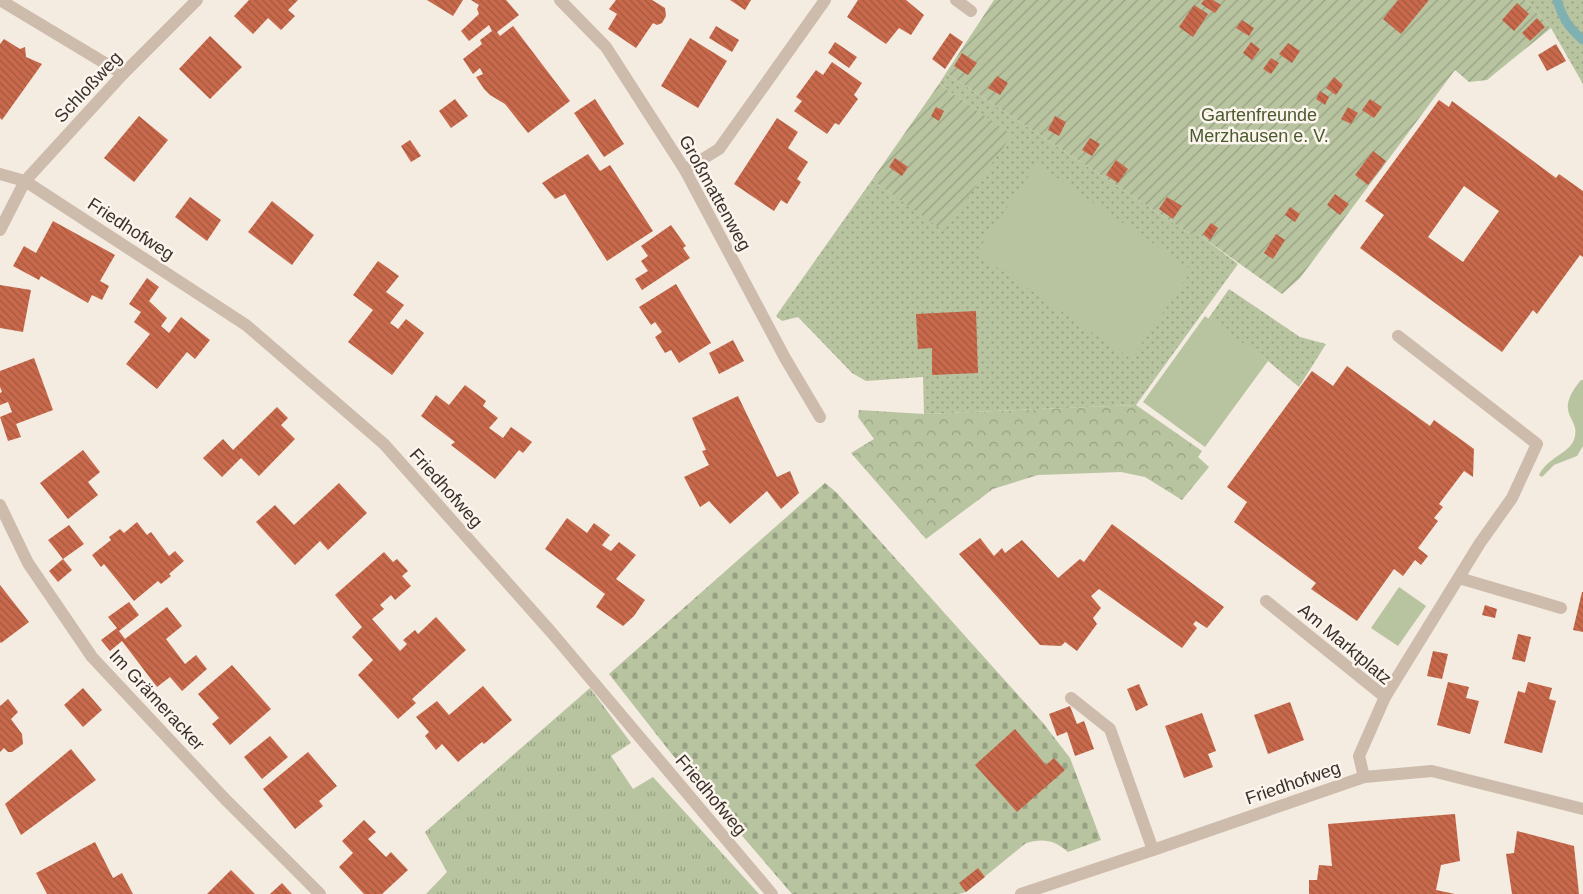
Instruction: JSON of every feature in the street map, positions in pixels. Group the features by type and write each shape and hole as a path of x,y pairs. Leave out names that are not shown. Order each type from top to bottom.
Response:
{"street":[{"path":"0,0 123,74"},
{"name":"Schloßweg","path":"25,180 123,74 197,0"},
{"name":"Großmattenweg","path":"560,0 606,47 685,170 785,358 820,417"},
{"path":"685,170 719,149 825,0"},
{"path":"956,0 971,11"},
{"path":"0,174 25,180 0,230"},
{"name":"Friedhofweg","path":"25,180 246,325 384,444 552,633 772,894"},
{"path":"1385,696 1480,544 1512,498 1537,444 1398,336"},
{"name":"Im Grämeracker","path":"0,505 28,563 92,657 225,799 320,894"},
{"path":"1459,578 1561,608"},
{"name":"Am Marktplatz","path":"1266,601 1385,696 1359,756 1364,777"},
{"path":"1071,698 1110,729 1153,850"},
{"name":"Friedhofweg","path":"1021,894 1364,777 1432,771 1583,809"}],"green space":[{"name":"Gartenfreunde Merzhausen e. V.","path":"994,0 1525,0 1551,28 1487,80 1469,82 1455,70 1300,278 1282,294 1198,234 1190,234 946,73"},
{"path":"1525,0 1583,0 1583,84 1551,28"},
{"path":"946,73 1190,234 1198,234 1238,264 1136,405 924,414 923,377 866,381 852,373 798,317 782,321 776,316 872,180 944,230 1011,135 939,84"},
{"path":"939,84 1012,135 944,231 872,180"},
{"path":"1037,164 1192,270 1131,359 976,253"},
{"path":"1229,289 1300,337 1326,344 1299,387 1268,361 1208,319"},
{"path":"1205,316 1268,361 1205,447 1143,402"},
{"path":"1583,380 1583,446 1577,456 1554,465 1542,477 1539,475 1547,464 1567,449 1574,440 1575,426 1568,409 1572,392"},
{"path":"1136,405 1202,451 1198,457 1209,467 1182,500 1145,477 1121,472 1038,475 993,489 926,539 851,453 874,439 858,417 859,410 924,414"},
{"path":"825,483 836,492 1043,723 1070,758 1101,840 1068,852 1048,841 1026,843 966,892 959,894 792,894 671,753 609,674"},
{"path":"1399,587 1426,606 1398,646 1371,628"},
{"path":"590,688 631,743 611,756 633,789 653,777 759,894 426,894 447,872 425,832"}],"building":[{"path":"249,0 298,0 288,10 295,16 281,30 268,18 253,34 234,16"},
{"path":"427,0 463,0 453,16"},
{"path":"471,0 506,0 519,15 497,32 500,36 513,26 570,101 528,133 505,104 484,89 476,77 483,74 480,68 473,74 463,59 482,44 480,40 492,31 489,25 469,41 461,31 479,14 477,9 479,5"},
{"path":"616,0 652,0 665,8 666,16 662,23 657,25 653,23 636,48 608,29 617,14 609,9"},
{"path":"730,0 751,0 745,10"},
{"path":"858,0 906,0 924,15 911,35 899,28 886,44 847,17"},
{"path":"1204,0 1213,0 1221,5 1215,13 1201,4"},
{"path":"1398,0 1429,0 1401,34 1383,19"},
{"path":"1517,3 1529,14 1514,31 1502,20"},
{"path":"1194,5 1208,14 1193,37 1179,27"},
{"path":"1537,18 1545,27 1530,41 1522,33"},
{"path":"1242,20 1254,28 1249,36 1236,28"},
{"path":"716,26 739,40 732,52 709,38"},
{"path":"950,33 963,42 945,69 932,59"},
{"path":"210,36 242,67 210,99 179,69"},
{"path":"690,38 727,61 698,108 661,86"},
{"path":"4,39 20,49 25,47 26,57 42,64 2,120 0,118 0,44"},
{"path":"835,42 857,57 849,68 828,53"},
{"path":"1251,42 1260,49 1252,60 1243,53"},
{"path":"1288,43 1300,51 1292,63 1279,54"},
{"path":"1556,44 1566,61 1547,71 1538,55"},
{"path":"962,53 977,63 968,75 954,66"},
{"path":"1271,58 1279,63 1271,74 1263,69"},
{"path":"832,62 862,83 854,95 858,99 839,125 835,123 827,134 794,111 802,101 796,97 816,70 823,75"},
{"path":"997,76 1008,83 1000,95 988,88"},
{"path":"1334,77 1343,85 1336,95 1326,88"},
{"path":"1320,91 1329,97 1325,105 1316,99"},
{"path":"455,99 468,116 451,128 439,111"},
{"path":"595,99 624,144 604,157 574,113"},
{"path":"1370,99 1382,107 1374,118 1362,110"},
{"path":"1439,100 1449,107 1452,101 1556,178 1559,174 1583,191 1583,257 1580,255 1537,314 1533,310 1502,352 1360,248 1384,215 1365,201","holes":["1464,186 1499,211 1463,262 1428,237"]},
{"path":"936,107 944,111 939,121 931,116"},
{"path":"1348,107 1358,113 1351,124 1341,119"},
{"path":"139,116 168,140 134,182 104,158"},
{"path":"1055,116 1066,122 1059,136 1048,130"},
{"path":"777,118 798,132 788,148 808,162 797,179 801,182 787,204 781,200 774,211 734,184"},
{"path":"1090,138 1100,144 1092,156 1082,150"},
{"path":"410,140 421,156 411,162 401,146"},
{"path":"1373,151 1386,161 1368,185 1355,175"},
{"path":"588,154 600,171 610,165 653,231 607,261 565,194 555,199 542,183"},
{"path":"895,158 908,167 902,176 889,167"},
{"path":"1116,160 1128,169 1118,183 1106,175"},
{"path":"1335,194 1349,204 1340,215 1327,205"},
{"path":"190,197 221,220 207,241 175,217"},
{"path":"1167,197 1182,206 1173,219 1159,209"},
{"path":"272,201 314,235 292,265 248,232"},
{"path":"1290,207 1300,214 1295,222 1285,215"},
{"path":"53,221 115,255 100,281 109,286 102,300 92,295 88,303 41,276 39,280 13,266 24,246 36,253"},
{"path":"1211,223 1218,228 1210,240 1203,234"},
{"path":"671,225 686,246 683,248 690,258 642,290 635,279 648,271 641,261 648,256 641,246"},
{"path":"1276,234 1285,240 1273,259 1264,253"},
{"path":"378,261 399,276 386,292 404,305 390,323 398,329 406,319 424,333 392,375 348,342 373,310 353,295"},
{"path":"147,278 159,287 149,301 167,318 161,326 169,333 181,317 210,340 195,359 187,352 157,389 126,364 150,334 134,322 141,312 129,304"},
{"path":"676,284 711,343 679,363 671,350 665,353 655,337 662,332 655,322 651,325 639,307"},
{"path":"0,285 31,290 23,332 0,328"},
{"path":"976,311 978,373 932,375 932,348 918,349 916,314"},
{"path":"733,340 744,361 719,374 709,353"},
{"path":"34,358 53,410 16,424 21,437 8,441 0,417 12,412 8,402 0,405 0,393 2,392 0,387 0,371"},
{"path":"1347,366 1430,426 1434,420 1474,449 1473,477 1464,471 1439,504 1443,507 1434,518 1438,521 1418,548 1428,556 1421,565 1415,560 1403,576 1394,569 1357,621 1311,589 1316,583 1234,522 1247,502 1227,487 1312,371 1333,386"},
{"path":"465,385 486,401 483,406 498,418 489,428 503,438 511,427 532,442 523,453 519,450 495,479 451,445 455,442 421,416 436,395 449,405"},
{"path":"738,396 777,477 790,471 799,493 781,509 767,491 730,524 709,501 700,507 684,477 709,465 702,451 706,450 692,418"},
{"path":"277,407 288,418 281,425 295,439 259,476 241,458 222,477 203,458 223,439 233,450"},
{"path":"83,450 100,472 88,482 98,495 68,519 40,483"},
{"path":"339,483 367,513 328,550 320,541 295,565 256,522 275,505 294,525"},
{"path":"567,518 587,533 594,523 610,535 602,545 611,551 619,542 636,555 616,579 645,600 634,616 623,626 596,607 605,594 545,549"},
{"path":"137,522 147,535 151,532 169,556 175,551 184,561 161,584 158,581 134,601 104,564 101,567 92,555 111,540 109,537 120,529 124,533"},
{"path":"1112,524 1224,607 1207,628 1196,621 1193,624 1197,628 1182,648 1099,589 1091,596 1101,608 1093,618 1097,624 1077,651 1065,642 1061,646 1040,645 959,554 980,538 994,556 1002,548 1005,553 1022,540 1058,578 1080,559 1084,562"},
{"path":"69,525 84,544 63,559 48,540"},
{"path":"384,552 393,562 397,559 408,571 402,576 411,586 395,600 391,595 380,605 384,609 372,619 400,651 407,644 403,640 415,630 418,634 436,617 466,650 412,699 416,703 398,719 358,675 373,660 352,637 362,627 335,595"},
{"path":"63,559 72,570 58,582 49,571"},
{"path":"0,585 29,622 1,643 0,642"},
{"path":"1583,592 1583,632 1573,630"},
{"path":"129,602 139,615 119,631 125,639 167,607 182,626 166,639 185,664 196,655 207,669 182,691 170,677 157,687 122,641 110,651 101,640 117,628 108,617"},
{"path":"1485,605 1497,609 1495,618 1482,615"},
{"path":"1518,634 1531,637 1525,662 1512,659"},
{"path":"1433,651 1448,654 1442,679 1427,676"},
{"path":"232,665 271,709 230,745 212,724 219,718 198,694"},
{"path":"1448,682 1469,687 1466,698 1479,701 1470,734 1437,725"},
{"path":"1528,682 1552,688 1549,699 1556,701 1542,753 1504,743 1518,691 1525,693"},
{"path":"1139,684 1148,705 1136,711 1127,689"},
{"path":"483,686 512,720 484,744 482,742 458,762 442,744 436,750 425,736 429,732 416,717 437,701 449,715"},
{"path":"83,688 102,710 83,727 64,705"},
{"path":"8,699 18,712 11,719 22,734 23,744 12,752 8,752 4,748 0,752 0,706"},
{"path":"1290,702 1304,740 1268,754 1254,715"},
{"path":"1070,706 1077,724 1084,721 1094,749 1075,756 1067,732 1057,736 1049,714"},
{"path":"1202,713 1216,751 1208,754 1213,767 1184,778 1165,726"},
{"path":"1015,729 1046,765 1054,758 1065,770 1017,812 975,765"},
{"path":"270,736 288,757 262,779 244,757"},
{"path":"71,749 96,780 21,835 5,804"},
{"path":"308,752 337,786 319,801 323,806 295,829 263,789"},
{"path":"1455,814 1460,861 1441,865 1436,890 1455,894 1309,894 1309,880 1317,880 1319,865 1332,866 1328,824"},
{"path":"364,820 376,832 368,839 386,857 391,852 408,870 382,894 364,894 339,867 353,853 342,841"},
{"path":"1517,831 1574,846 1579,894 1512,894 1506,854 1514,853"},
{"path":"95,842 113,878 122,873 133,894 47,894 36,873"},
{"path":"978,868 985,877 966,892 959,883"},
{"path":"231,870 255,894 207,894"},
{"path":"282,883 292,894 270,894"}],"waterway":[{"path":"1557,0 1567,22 1583,40"}]}
